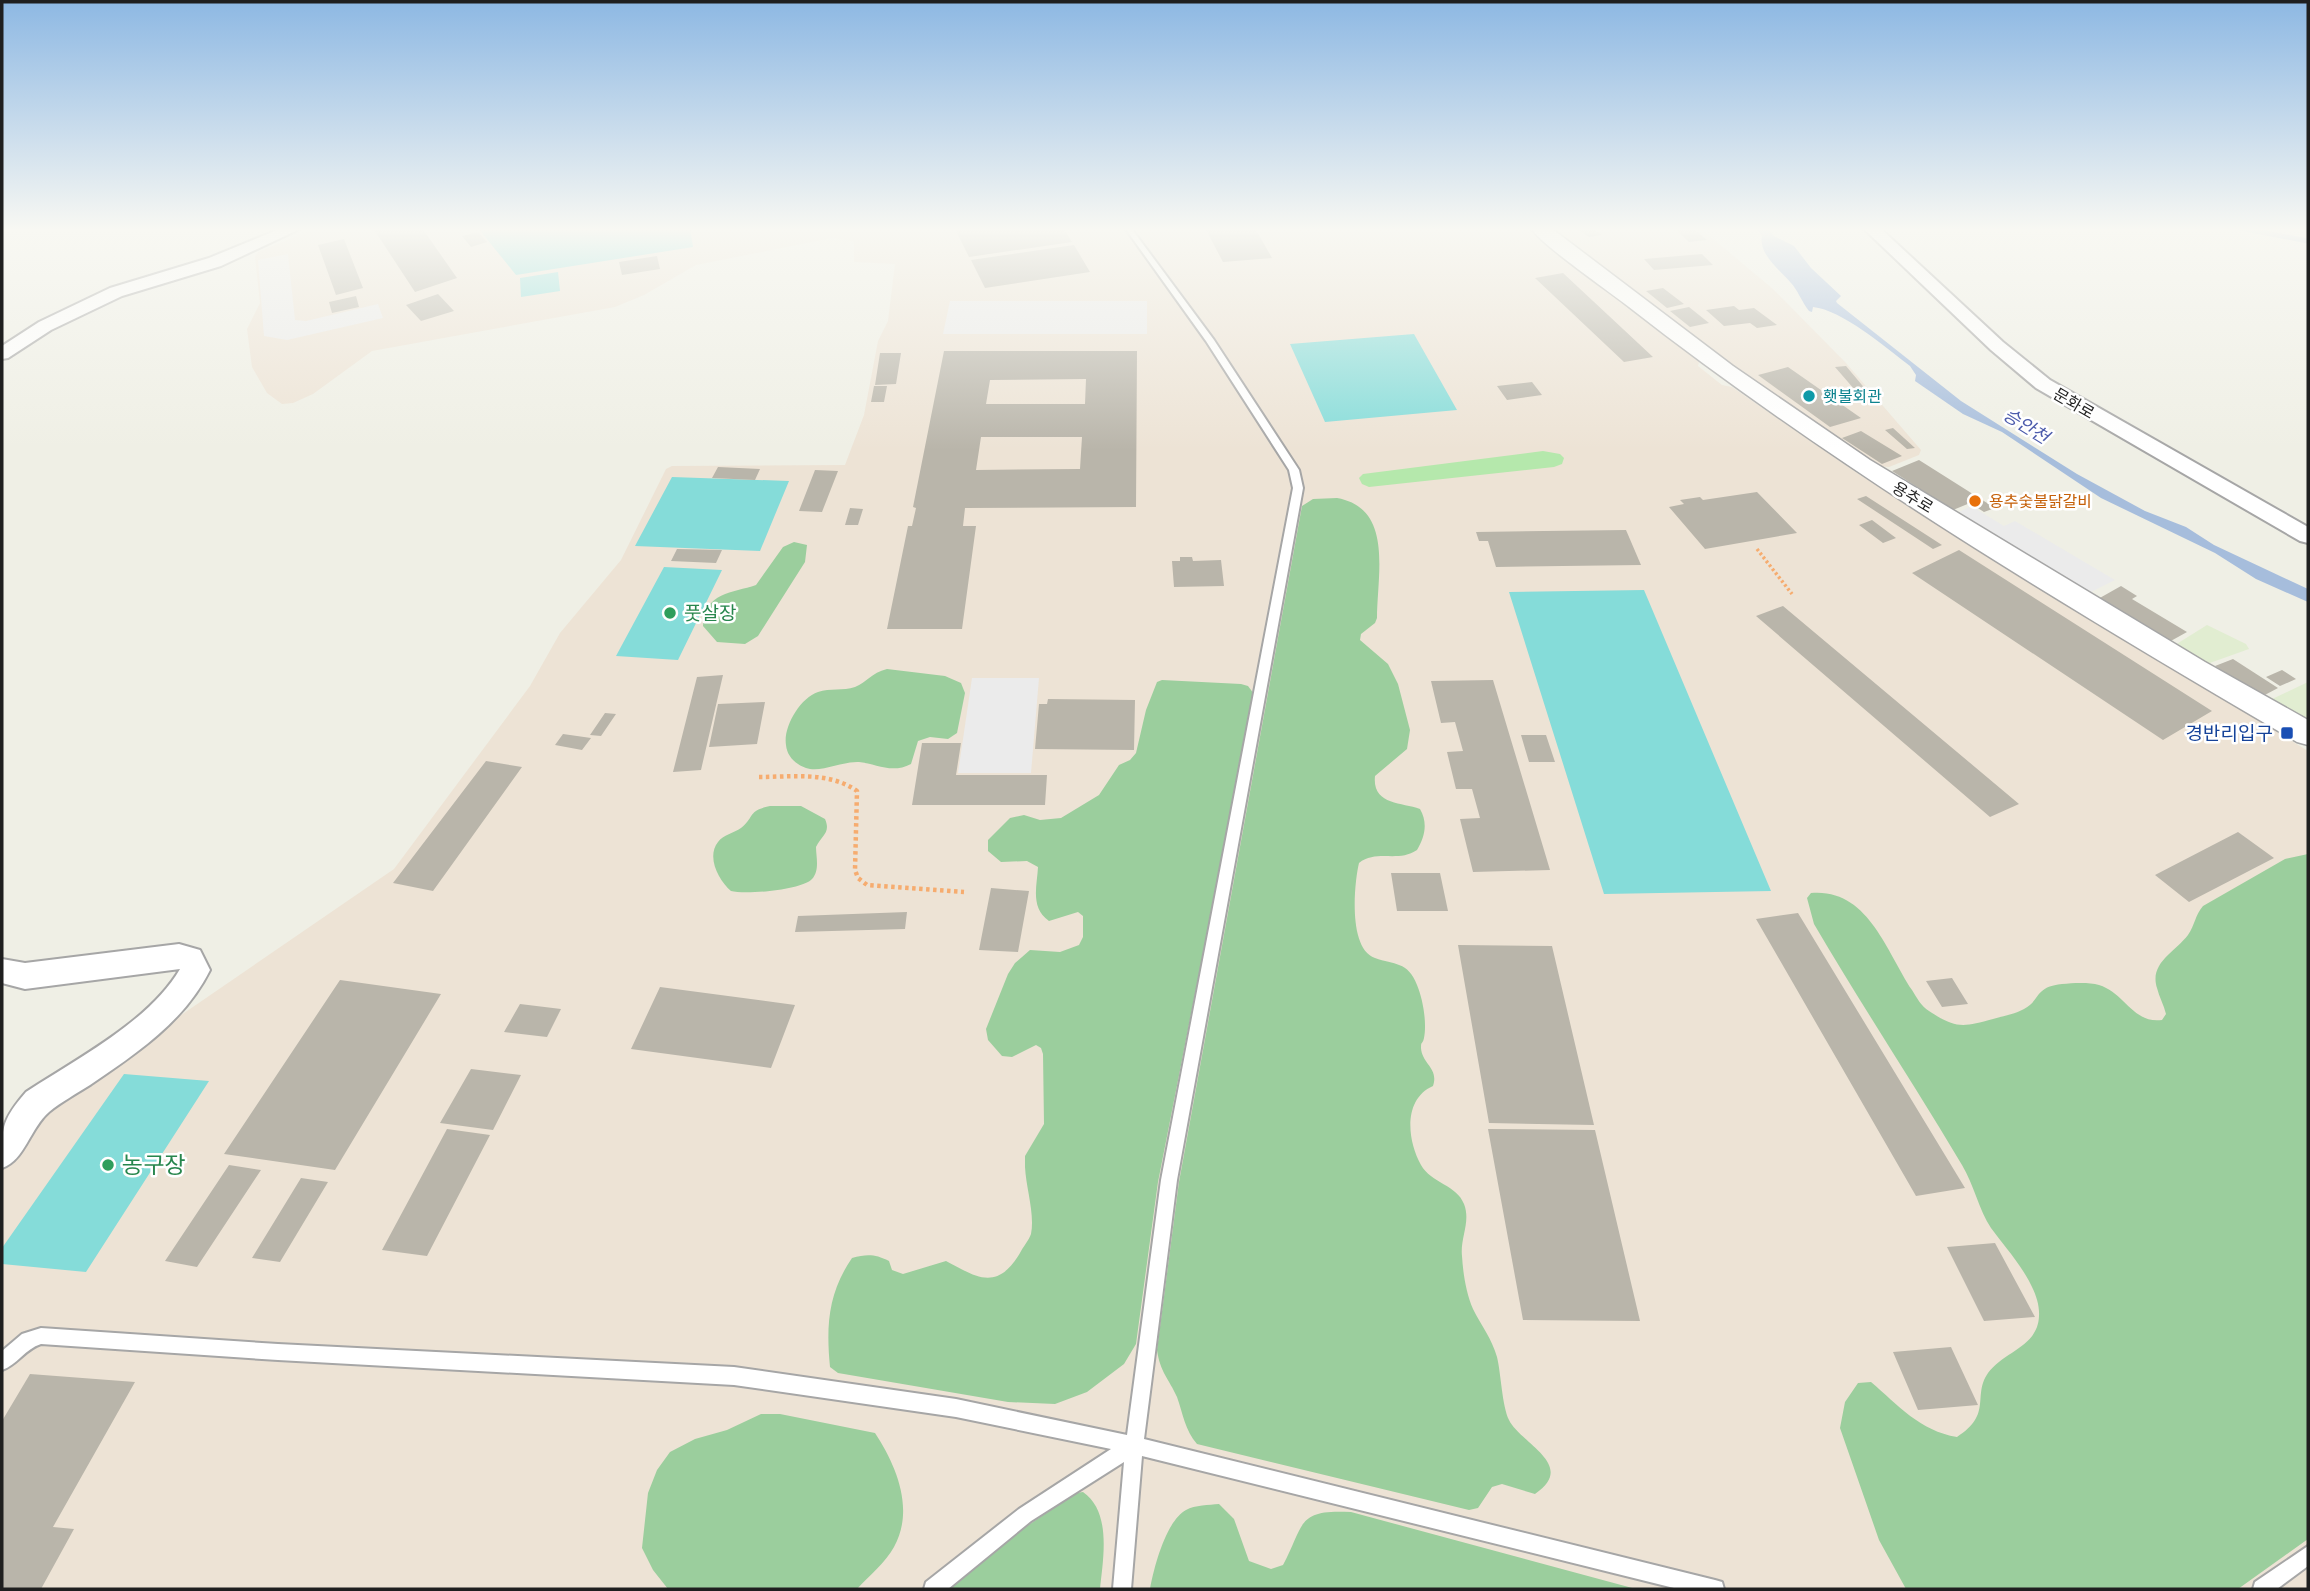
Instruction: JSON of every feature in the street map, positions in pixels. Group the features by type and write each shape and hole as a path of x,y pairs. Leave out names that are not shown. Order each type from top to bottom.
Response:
{"street":[{"path":"2,344 95,302"},
{"name":"용추로","path":"1636,302 1725,371 1861,465 2195,669 2308,734"},
{"name":"문화로","path":"1950,302 2043,384 2308,536"},
{"path":"2,354 45,326"},
{"path":"2,971 25,976 179,956 190,959 195,970 188,986 170,1006 137,1033 37,1102 24,1116 2,1153"}],"lane":[{"path":"1122,1589 1134,1445 1169,1180 1298,488 1294,470 1183,302"},
{"path":"2,1362 28,1340 41,1336 278,1352 734,1376 956,1408 1134,1445 1715,1589"},
{"path":"933,1589 1025,1515 1134,1445"},
{"path":"2262,1589 2308,1555"}],"path":[{"path":"1757,549 1792,594"},
{"path":"759,777 834,779 851,785 857,791 855,870 858,878 867,885 964,892"}],"shaded area":[{"path":"261,302 293,302 295,320 306,321 378,304 383,318 287,340 264,336"},
{"path":"626,302 615,307 372,351 313,394 293,403 282,404 267,393 252,367 247,329 260,303"},
{"path":"890,302 1623,302 1699,362 1698,366 1722,385 1732,387 1857,473 2308,751 2308,1589 2,1589 2,1169 34,1116 394,869 530,686 560,633 621,560 666,469 672,466 845,465 864,415 878,341 888,321"},
{"path":"950,302 1147,302 1147,334 943,334"},
{"path":"1649,302 1786,302 1846,363 1921,450 1919,455 1889,467 1878,466 1743,373"},
{"path":"1803,302 1837,302 1961,401 2077,474 2145,511 2186,527 2214,545 2308,589 2308,602 2256,579 2215,553 2101,498 2002,432 1963,414 1915,381 1916,375 1910,366 1850,322 1813,307 1812,312"},
{"path":"1414,334 1457,410 1325,422 1290,344"},
{"path":"672,477 789,481 760,551 635,546"},
{"path":"1971,506 2004,526 2015,521 2115,580 2085,595 1953,515"},
{"name":"풋살장","path":"664,567 722,570 678,660 616,656"},
{"path":"1644,590 1771,891 1604,894 1509,592"},
{"path":"972,678 1039,678 1031,773 958,773"},
{"name":"농구장","path":"124,1074 209,1081 86,1272 2,1264 2,1248"}],"green space":[{"path":"1543,451 1560,454 1564,458 1562,464 1369,487 1362,484 1359,478 1363,474"},
{"path":"1337,498 1355,504 1367,515 1375,529 1379,564 1377,618 1375,623 1361,634 1360,640 1388,664 1398,684 1410,730 1407,749 1375,776 1375,785 1378,792 1389,801 1420,809 1425,825 1417,850 1402,856 1373,857 1359,863 1355,900 1357,930 1366,952 1375,958 1405,968 1413,977 1419,991 1425,1025 1421,1048 1434,1080 1433,1086 1416,1100 1412,1110 1410,1121 1416,1155 1425,1171 1456,1192 1464,1204 1466,1224 1462,1256 1468,1296 1495,1350 1509,1420 1542,1455 1549,1464 1551,1473 1547,1483 1535,1494 1502,1484 1492,1487 1478,1508 1469,1510 1197,1444 1160,1364 1157,1350 1179,1182 1302,506 1313,499"},
{"path":"794,542 807,545 805,562 758,636 745,644 717,642 703,626 708,606 721,596 756,585 783,547"},
{"path":"2207,625 2246,644 2249,649 2207,664 2175,645"},
{"path":"887,669 945,676 961,683 965,693 957,733 948,739 930,737 918,741 911,764 904,767 885,768 859,762 812,769 792,759 786,745 787,730 794,714 805,700 818,692 855,687"},
{"path":"1162,680 1241,684 1248,686 1254,694 1158,1182 1136,1344 1124,1364 1087,1392 1055,1404 1008,1402 838,1373 830,1367 830,1310 838,1284 852,1258 867,1255 879,1257 889,1261 892,1270 903,1274 946,1261 986,1278 1003,1273 1030,1236 1032,1218 1025,1156 1044,1124 1043,1054 1041,1048 1036,1045 1012,1057 1002,1056 988,1040 986,1029 1015,963 1030,950 1060,952 1079,945 1083,937 1083,916 1078,912 1049,921 1039,910 1037,903 1038,867 1027,861 1001,862 988,851 988,840 1010,818 1024,815 1040,820 1061,818 1099,795 1119,765 1130,760 1136,753 1146,710 1157,682"},
{"path":"2308,682 2308,728 2277,710 2270,700"},
{"path":"770,806 801,806 825,819 826,831 816,847 817,868 814,875 806,883 786,889 731,891 716,868 713,855 715,848 723,838 741,828 754,812"},
{"path":"2308,854 2308,1539 2238,1589 1906,1589 1879,1540 1840,1428 1845,1402 1858,1383 1871,1382 1921,1423 1957,1437 1975,1421 1981,1389 1988,1373 2033,1335 2039,1316 2038,1305 2035,1293 2022,1269 1987,1221 1962,1165 1814,924 1807,898 1811,893 1831,894 1861,911 1884,941 1921,1004 1953,1024 1974,1024 2013,1014 2029,1005 2047,988 2081,983 2108,989 2136,1013 2152,1020 2162,1020 2166,1014 2157,988 2157,972 2165,959 2188,935 2203,906 2285,859"},
{"path":"761,1414 780,1414 875,1433 883,1446 896,1473 903,1503 903,1518 891,1553 857,1589 668,1589 653,1570 642,1548 648,1493 657,1470 670,1452 695,1439 727,1430"},
{"path":"1083,1492 1098,1511 1102,1524 1104,1550 1100,1589 948,1589 1027,1526 1076,1493"},
{"path":"1219,1504 1234,1519 1249,1561 1271,1569 1283,1565 1300,1529 1311,1517 1320,1513 1351,1512 1636,1589 1150,1589 1162,1545 1172,1524 1186,1510"}],"building":[{"path":"329,302 358,302 359,307 332,313"},
{"path":"414,302 446,302 454,311 421,321 406,305"},
{"path":"1561,302 1594,302 1653,357 1624,362"},
{"path":"1660,302 1684,304 1667,308"},
{"path":"1734,306 1739,310 1754,308 1777,325 1757,328 1750,323 1724,326 1706,310"},
{"path":"1689,307 1709,323 1690,327 1670,311"},
{"path":"944,351 1137,351 1136,507 965,508 963,526 976,526 962,629 887,629 908,526 912,526 916,508 913,507","holes":["1086,379 1085,404 986,404 990,380","981,437 1082,437 1080,469 976,470"]},
{"path":"880,353 901,353 896,384 875,385"},
{"path":"1846,366 1872,397 1861,397 1835,367"},
{"name":"횃불회관","path":"1788,367 1861,418 1830,427 1758,375"},
{"path":"1532,382 1542,395 1507,400 1497,386"},
{"path":"874,386 887,386 884,402 871,402"},
{"path":"1893,428 1915,448 1907,449 1885,430"},
{"path":"1861,431 1902,456 1882,464 1842,438"},
{"path":"1919,460 1995,508 1984,512 1970,503 1953,510 1892,471"},
{"path":"718,467 760,469 755,480 712,478"},
{"path":"815,470 838,471 822,512 799,511"},
{"path":"1757,492 1797,533 1705,549 1669,507 1684,504 1680,500 1700,497 1703,500"},
{"path":"1866,496 1942,545 1933,549 1857,499"},
{"path":"850,508 863,509 858,525 845,525"},
{"path":"1872,520 1896,538 1883,543 1859,525"},
{"path":"1626,530 1641,565 1496,567 1488,541 1479,541 1476,532"},
{"path":"677,549 722,550 716,563 671,561"},
{"path":"1959,550 2212,711 2163,740 1912,573"},
{"path":"1180,557 1192,557 1193,561 1221,560 1224,586 1174,587 1172,561 1180,561"},
{"path":"2121,586 2137,596 2132,599 2187,632 2169,642 2098,599"},
{"path":"1783,606 2019,804 1990,817 1756,616"},
{"path":"2233,659 2278,688 2261,697 2215,666"},
{"path":"2282,670 2296,679 2280,686 2266,677"},
{"path":"723,675 701,770 673,772 697,677"},
{"path":"1493,680 1550,870 1473,872 1460,819 1480,818 1472,789 1456,789 1447,752 1463,751 1455,722 1441,723 1431,681"},
{"path":"1048,699 1135,700 1134,750 1035,749 1039,704 1047,704"},
{"path":"765,702 757,744 709,747 718,704"},
{"path":"605,713 616,714 601,736 590,735"},
{"path":"563,734 591,738 582,750 555,745"},
{"path":"1521,735 1546,735 1555,762 1529,762"},
{"path":"922,743 961,743 956,775 1047,775 1045,805 912,805"},
{"path":"486,761 522,767 433,891 393,883"},
{"path":"2238,832 2274,858 2189,902 2155,875"},
{"path":"1391,873 1440,873 1448,911 1397,911"},
{"path":"991,888 1029,891 1018,952 979,950"},
{"path":"907,912 905,929 795,932 798,916"},
{"path":"1798,913 1965,1188 1916,1196 1756,919"},
{"path":"1458,945 1552,946 1594,1125 1489,1123"},
{"path":"1952,978 1968,1004 1942,1007 1926,981"},
{"path":"340,980 441,994 335,1170 224,1154"},
{"path":"660,987 795,1005 771,1068 631,1049"},
{"path":"520,1004 561,1009 547,1037 504,1032"},
{"path":"471,1069 521,1075 493,1130 440,1123"},
{"path":"447,1129 490,1135 427,1256 382,1250"},
{"path":"1488,1129 1595,1130 1640,1321 1523,1320"},
{"path":"229,1165 261,1170 197,1267 165,1261"},
{"path":"301,1178 328,1182 280,1262 252,1258"},
{"path":"1995,1243 2035,1317 1984,1321 1947,1247"},
{"path":"1951,1347 1978,1405 1918,1410 1893,1352"},
{"path":"30,1374 135,1382 53,1527 74,1529 41,1589 2,1589 2,1421"}],"place":[{"name":"횃불회관","path":"1809,396"},
{"name":"용추숯불닭갈비","path":"1975,501"},
{"name":"풋살장","path":"670,613"},
{"name":"경반리입구","path":"2287,733"},
{"name":"농구장","path":"108,1165"}],"water label":[{"name":"승안천","path":"2026,426"}]}
